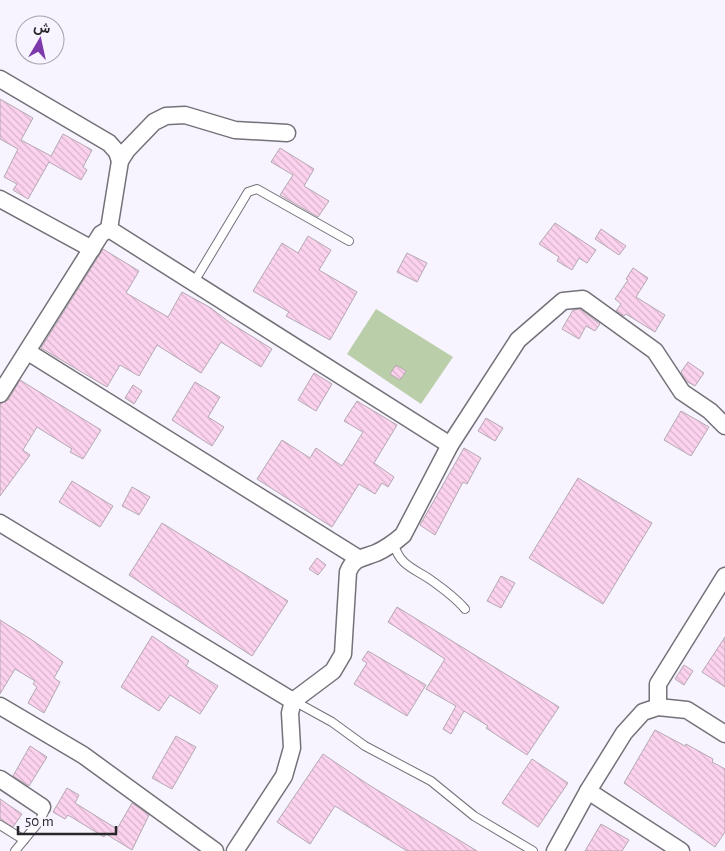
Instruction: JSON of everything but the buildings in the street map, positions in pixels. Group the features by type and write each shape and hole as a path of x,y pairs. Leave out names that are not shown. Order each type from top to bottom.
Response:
{"street":[{"path":"0,80 109,143 117,152 120,162 109,229 101,234 28,352 6,373 0,394"},
{"path":"120,162 136,140 154,122 166,116 185,115 236,130 288,133"},
{"path":"0,199 92,249"},
{"path":"109,229 450,445"},
{"path":"239,850 284,776 292,748 290,712 293,701 332,671 343,654 350,565 358,558 376,553 394,544 403,535 450,445 518,340 563,301 583,298 655,351 679,388 710,411 725,426"},
{"path":"28,352 358,558"},
{"path":"0,523 293,701"},
{"path":"658,707 658,684 725,576"},
{"path":"0,706 83,755 215,851"},
{"path":"556,851 588,791 624,733 643,712 658,707 687,710 725,734"},
{"path":"0,779 42,807"},
{"path":"588,791 681,851"}],"lane":[{"path":"194,282 248,192 257,189 349,241"},
{"path":"394,544 396,553 403,562 447,592 465,609"},
{"path":"293,701 332,722 365,746 431,781 474,816 533,851"},
{"path":"15,851 38,823 44,812 42,807"},
{"path":"0,825 24,840"}],"green space":[{"path":"376,309 453,357 421,404 347,354"}]}
